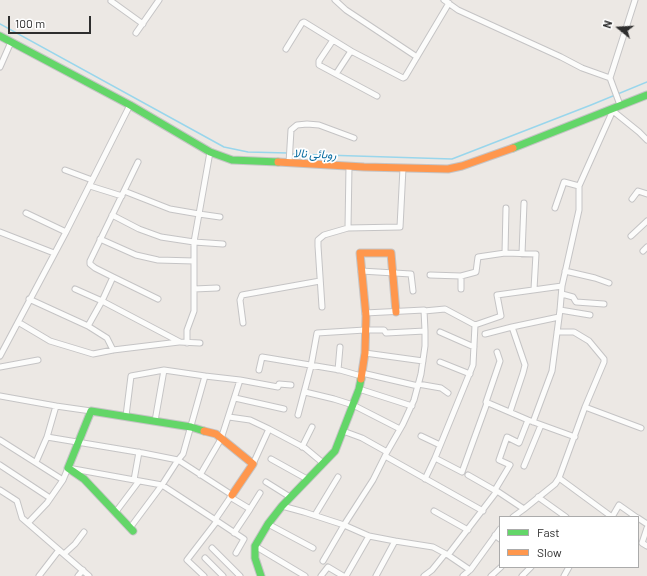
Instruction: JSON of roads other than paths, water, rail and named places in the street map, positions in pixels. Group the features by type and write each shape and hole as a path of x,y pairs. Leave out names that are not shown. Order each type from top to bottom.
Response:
{"street":[{"path":"136,33 159,0"},
{"path":"335,0 346,10 417,57"},
{"path":"635,0 610,78 616,106 647,140"},
{"path":"111,1 143,24"},
{"path":"286,49 304,22 351,51 403,78 417,57 446,2 458,10 561,56 582,68 610,78"},
{"path":"0,36 130,105 210,152 232,160 289,161 349,166 448,169 462,166 505,151 647,95"},
{"path":"333,40 318,63 319,65 377,96"},
{"path":"0,67 11,42"},
{"path":"336,74 351,51"},
{"path":"0,356 66,232 130,105"},
{"path":"424,576 447,555 483,511 496,491 510,465 499,460 507,438 519,443 552,371 562,286 579,210 579,186 616,106"},
{"path":"289,161 291,130 297,125 319,125 354,138"},
{"path":"187,343 187,330 194,311 194,242 210,152"},
{"path":"138,162 100,239 90,264 158,299"},
{"path":"348,228 349,166"},
{"path":"322,307 318,240 324,235 348,228 400,227 403,168"},
{"path":"66,170 91,183 170,209 220,217"},
{"path":"555,208 564,182 579,186"},
{"path":"632,199 638,191 647,194"},
{"path":"522,254 524,203"},
{"path":"505,253 506,208"},
{"path":"26,212 66,232"},
{"path":"112,215 139,229 162,237 194,242 223,244"},
{"path":"631,236 647,221"},
{"path":"0,232 54,253"},
{"path":"100,239 143,257 158,260 194,261"},
{"path":"643,251 647,247"},
{"path":"261,576 255,558 255,546 268,524 282,506 335,451 359,389 365,353 365,313 360,254 392,253 396,312"},
{"path":"430,275 461,276 476,272 478,257 505,253 536,254 534,289"},
{"path":"362,271 411,274 413,291"},
{"path":"565,271 609,283"},
{"path":"461,276 461,289"},
{"path":"88,326 113,277"},
{"path":"243,324 240,300 242,295 320,281"},
{"path":"365,313 445,309 475,325 501,316 497,295 562,286"},
{"path":"75,288 180,342"},
{"path":"194,289 217,288"},
{"path":"562,294 573,297 576,302 604,304"},
{"path":"30,299 88,326 107,338 113,350"},
{"path":"560,310 590,315"},
{"path":"323,561 373,480 412,406 418,385 425,346 424,311"},
{"path":"485,334 512,326 559,317"},
{"path":"18,322 50,341 93,354 113,350 180,342 200,343"},
{"path":"425,479 473,365 475,325"},
{"path":"510,412 524,373 525,366 512,326"},
{"path":"298,415 311,366 317,332 384,330 386,333 425,332"},
{"path":"440,332 474,348"},
{"path":"514,516 555,484 559,478 585,406 604,362 604,359 589,341 574,332 557,332"},
{"path":"338,370 340,347"},
{"path":"435,458 462,472 487,403 486,401 500,361 497,352"},
{"path":"365,353 423,361"},
{"path":"259,370 262,356 440,388 448,393"},
{"path":"0,367 38,360"},
{"path":"440,362 470,374"},
{"path":"155,421 164,370"},
{"path":"126,416 131,376 164,370 240,380 278,387 279,384 291,385"},
{"path":"68,468 84,479 132,529 183,454 206,376"},
{"path":"200,474 221,440 240,380"},
{"path":"359,389 412,406"},
{"path":"305,392 353,405 400,429"},
{"path":"0,396 191,427 216,434 221,440 253,464"},
{"path":"235,398 284,409"},
{"path":"487,403 530,421 575,437"},
{"path":"36,462 47,436 56,406"},
{"path":"585,406 641,428"},
{"path":"28,523 50,498 63,480 91,411"},
{"path":"229,417 250,420 269,429 302,447 323,463"},
{"path":"524,466 541,425"},
{"path":"302,447 312,427"},
{"path":"204,576 187,560 216,520 253,464 269,429"},
{"path":"343,431 362,438 425,479 483,511"},
{"path":"47,436 178,460 250,509"},
{"path":"421,436 440,445"},
{"path":"0,440 63,480"},
{"path":"115,513 136,480 139,452"},
{"path":"271,458 307,479"},
{"path":"0,465 50,498"},
{"path":"68,468 162,485 244,540 236,554"},
{"path":"468,475 524,509"},
{"path":"315,515 338,477"},
{"path":"559,478 611,516"},
{"path":"266,482 290,497"},
{"path":"0,490 17,501 22,518 89,576"},
{"path":"234,533 260,493"},
{"path":"538,497 565,516"},
{"path":"613,516 619,505 634,516"},
{"path":"282,506 315,515 369,536 433,547 470,570"},
{"path":"434,510 468,530"},
{"path":"268,524 313,548"},
{"path":"647,528 642,543 647,546"},
{"path":"463,576 470,570 499,530"},
{"path":"40,576 62,552 75,544 84,532"},
{"path":"495,535 499,538"},
{"path":"346,576 369,536"},
{"path":"376,576 395,541"},
{"path":"255,546 305,576"},
{"path":"212,548 240,576"},
{"path":"205,558 223,576"},
{"path":"321,576 328,567 343,576"},
{"path":"491,576 500,568"},
{"path":"522,576 530,568"},
{"path":"78,576 83,570"}],"waterway":[{"name":"روہائی نالا","path":"0,24 224,147 248,152 288,153"},
{"name":"روہائی نالا","path":"292,154 452,159 647,82"}]}
